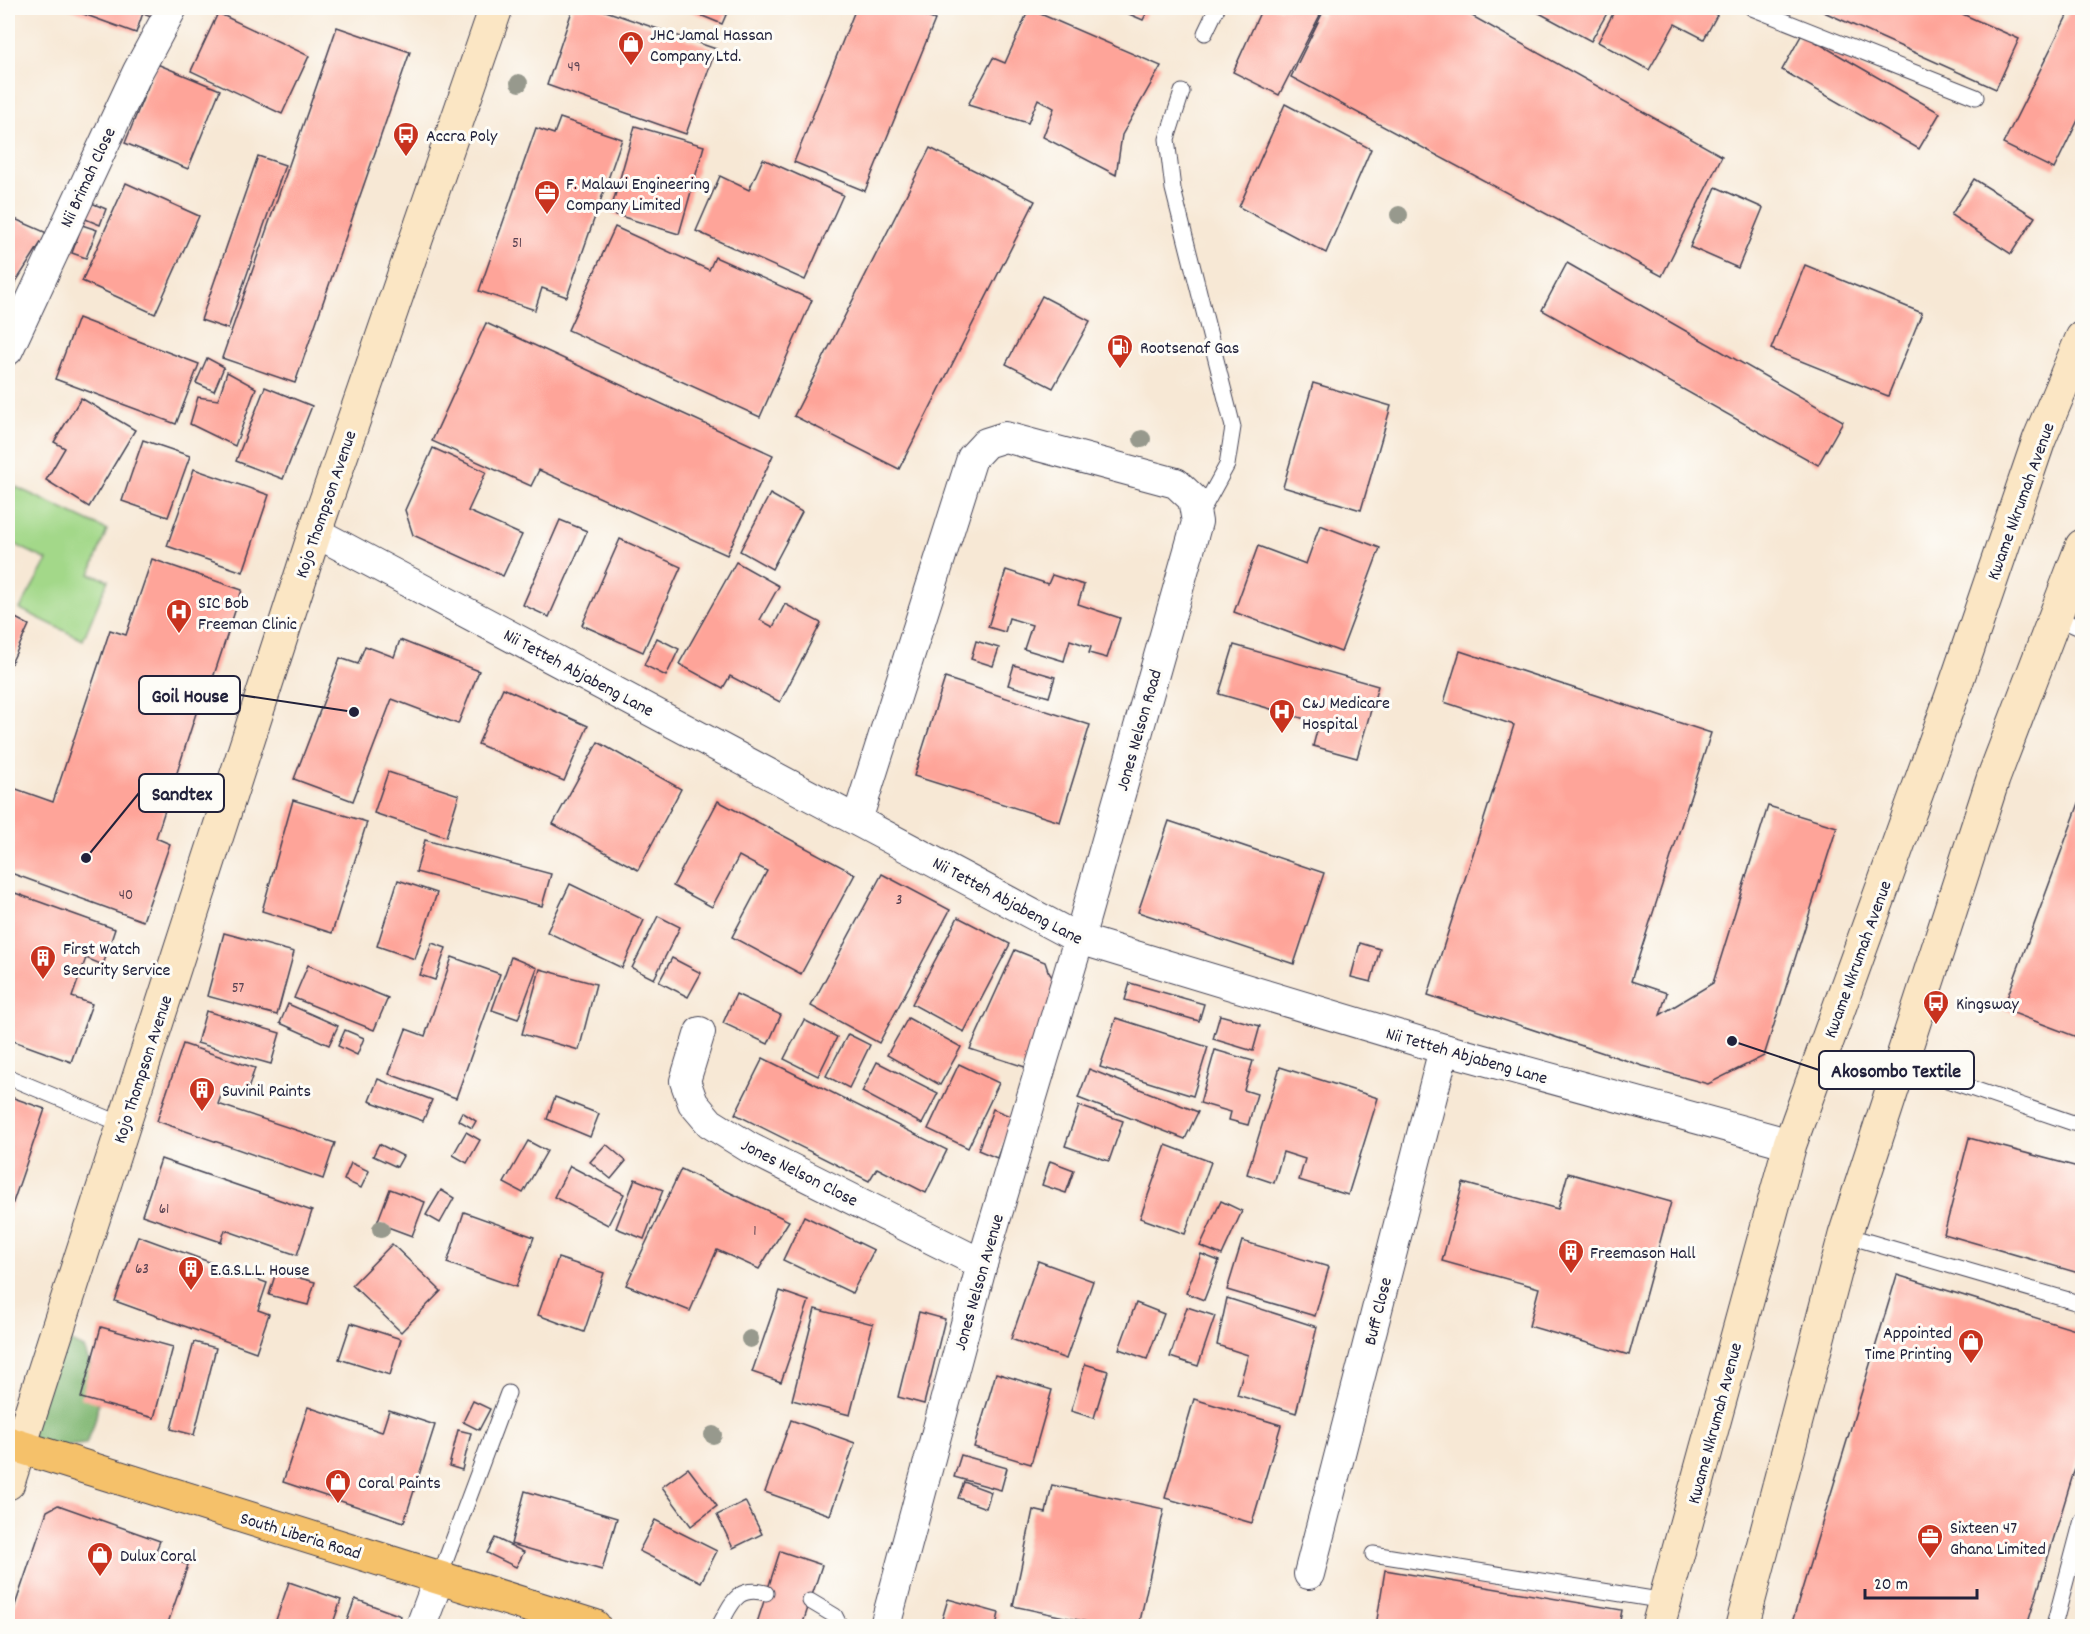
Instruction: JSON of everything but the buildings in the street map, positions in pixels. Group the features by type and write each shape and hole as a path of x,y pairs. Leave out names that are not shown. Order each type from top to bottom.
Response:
{"main road":[{"name":"Kojo Thompson Avenue","path":"8,1483 13,1445 124,1125 315,532 496,8"},
{"name":"Kwame Nkrumah Avenue","path":"1662,1614 1790,1144 1947,710 2040,440 2082,338"},
{"path":"1742,1626 1845,1235 1994,779 2069,623 2082,546"},
{"name":"South Liberia Road","path":"13,1445 594,1626"}],"street":[{"name":"Nii Brimah Close","path":"8,350 107,135 172,8"},
{"path":"856,820 972,458 986,443 1005,437 1176,483 1193,499 1197,522"},
{"name":"Jones Nelson Road","path":"1079,939 1197,522"},
{"name":"Nii Tetteh Abjabeng Lane","path":"315,532 1079,939 1444,1049 1790,1144"},
{"name":"Jones Nelson Avenue","path":"885,1626 982,1264 1079,939"},
{"name":"Jones Nelson Close","path":"700,1032 685,1081 693,1103 710,1124 750,1148 982,1264"},
{"name":"Buff Close","path":"1309,1574 1444,1049"},
{"path":"421,1626 439,1578"}],"lane":[{"path":"1205,33 1217,8"},
{"path":"1752,8 1976,97"},
{"path":"1182,92 1167,139 1173,189 1185,244 1233,427 1227,465 1197,522"},
{"path":"1900,1064 2082,1125"},
{"path":"8,1077 124,1125"},
{"path":"1845,1235 2082,1304"},
{"path":"439,1578 508,1393"},
{"path":"2054,1626 2082,1520"},
{"path":"1373,1554 1662,1614"},
{"path":"719,1626 737,1596 752,1589 766,1593"},
{"path":"810,1600 835,1616 840,1626"}],"green space":[{"path":"16,487 107,530 90,574 108,580 83,640 20,609 47,560 8,541 8,501"},
{"path":"64,1338 84,1348 96,1385 98,1407 86,1444 46,1448 24,1430"}],"place":[{"name":"JHC Jamal Hassan Company Ltd.","path":"631,67"},
{"name":"Accra Poly","path":"406,158"},
{"name":"F. Malawi Engineering Company Limited","path":"547,216"},
{"name":"Rootsenaf Gas","path":"1120,370"},
{"name":"SIC Bob Freeman Clinic","path":"179,635"},
{"name":"Goil House","path":"354,712"},
{"name":"C&J Medicare Hospital","path":"1282,735"},
{"name":"Sandtex","path":"86,858"},
{"name":"First Watch Security Service","path":"43,981"},
{"name":"Kingsway","path":"1936,1026"},
{"name":"Akosombo Textile","path":"1732,1041"},
{"name":"Suvinil Paints","path":"202,1113"},
{"name":"Freemason Hall","path":"1571,1275"},
{"name":"E.G.S.L.L. House","path":"191,1292"},
{"name":"Appointed Time Printing","path":"1971,1365"},
{"name":"Coral Paints","path":"338,1505"},
{"name":"Sixteen 47 Ghana Limited","path":"1930,1560"},
{"name":"Dulux Coral","path":"100,1578"}]}
